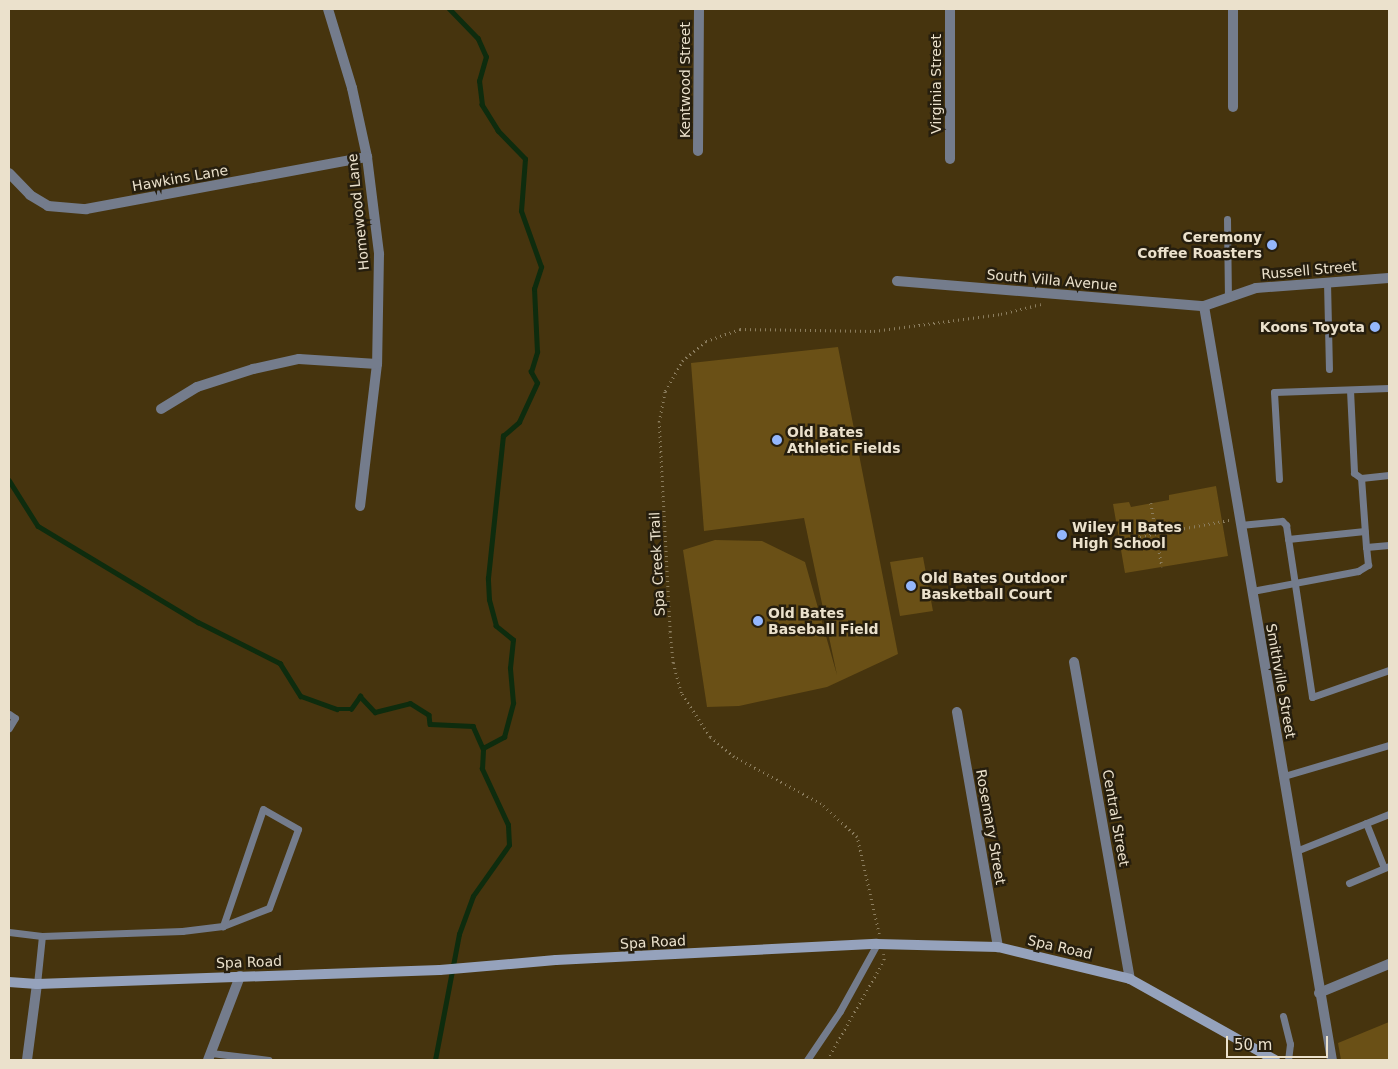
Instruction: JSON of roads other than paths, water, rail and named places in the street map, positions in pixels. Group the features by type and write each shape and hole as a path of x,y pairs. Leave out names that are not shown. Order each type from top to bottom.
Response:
{"main road":[{"name":"Spa Road","path":"9,982 37,984 440,970 879,944 998,947 1130,979 1275,1060"}],"street":[{"name":"Homewood Lane","path":"328,9 352,88 367,157 379,254 377,364 360,506"},
{"name":"Kentwood Street","path":"698,9 698,151"},
{"name":"Virginia Street","path":"950,9 950,159"},
{"path":"1233,9 1233,107"},
{"name":"Hawkins Lane","path":"9,173 30,195 48,206 86,209 367,157"},
{"name":"Russell Street","path":"1204,306 1256,288 1389,278"},
{"name":"South Villa Avenue","path":"897,281 1204,306"},
{"name":"Smithville Street","path":"1204,306 1332,1060"},
{"path":"161,409 197,388 290,361 377,364"},
{"name":"Central Street","path":"1074,662 1130,979"},
{"name":"Rosemary Street","path":"957,712 998,947"},
{"path":"1320,993 1389,964"},
{"path":"209,1056 240,976"},
{"path":"26,1060 37,984"}],"lane":[{"path":"1227,219 1228,298"},
{"path":"1327,282 1329,369"},
{"path":"1279,479 1274,392 1389,388"},
{"path":"1350,390 1354,473 1361,478 1389,475"},
{"path":"1252,592 1358,571 1368,565 1361,478"},
{"path":"1240,522 1282,521 1286,525 1312,697 1389,670"},
{"path":"1288,539 1365,532"},
{"path":"1366,547 1389,545"},
{"path":"9,714 15,718 9,728"},
{"path":"1284,776 1389,746"},
{"path":"9,932 42,936 182,931 223,926 269,908 298,829 263,810 223,926"},
{"path":"1296,850 1389,814"},
{"path":"1349,883 1386,867 1366,823"},
{"path":"37,984 42,936"},
{"path":"807,1060 840,1011 879,944"},
{"path":"1284,1016 1290,1044 1288,1060"},
{"path":"209,1056 269,1060"}],"waterway":[{"path":"435,1060 459,934 473,896 509,845 508,825 482,769 483,748 504,737 513,703 510,668 513,640 496,626 489,600 488,578 503,436 519,422 537,383 531,372 537,352 534,289 541,267 521,211 525,159 498,131 482,105 479,81 486,57 478,39 449,9"},
{"path":"9,480 38,526 198,622 280,663 301,696 337,709 351,709 360,696 375,712 410,703 429,715 430,724 473,726 483,748"}],"place":[{"name":"Ceremony Coffee Roasters","path":"1272,245"},
{"name":"Koons Toyota","path":"1375,327"},
{"name":"Old Bates Athletic Fields","path":"777,440"},
{"name":"Wiley H Bates High School","path":"1062,535"},
{"name":"Old Bates Outdoor Basketball Court","path":"911,586"},
{"name":"Old Bates Baseball Field","path":"758,621"}]}
